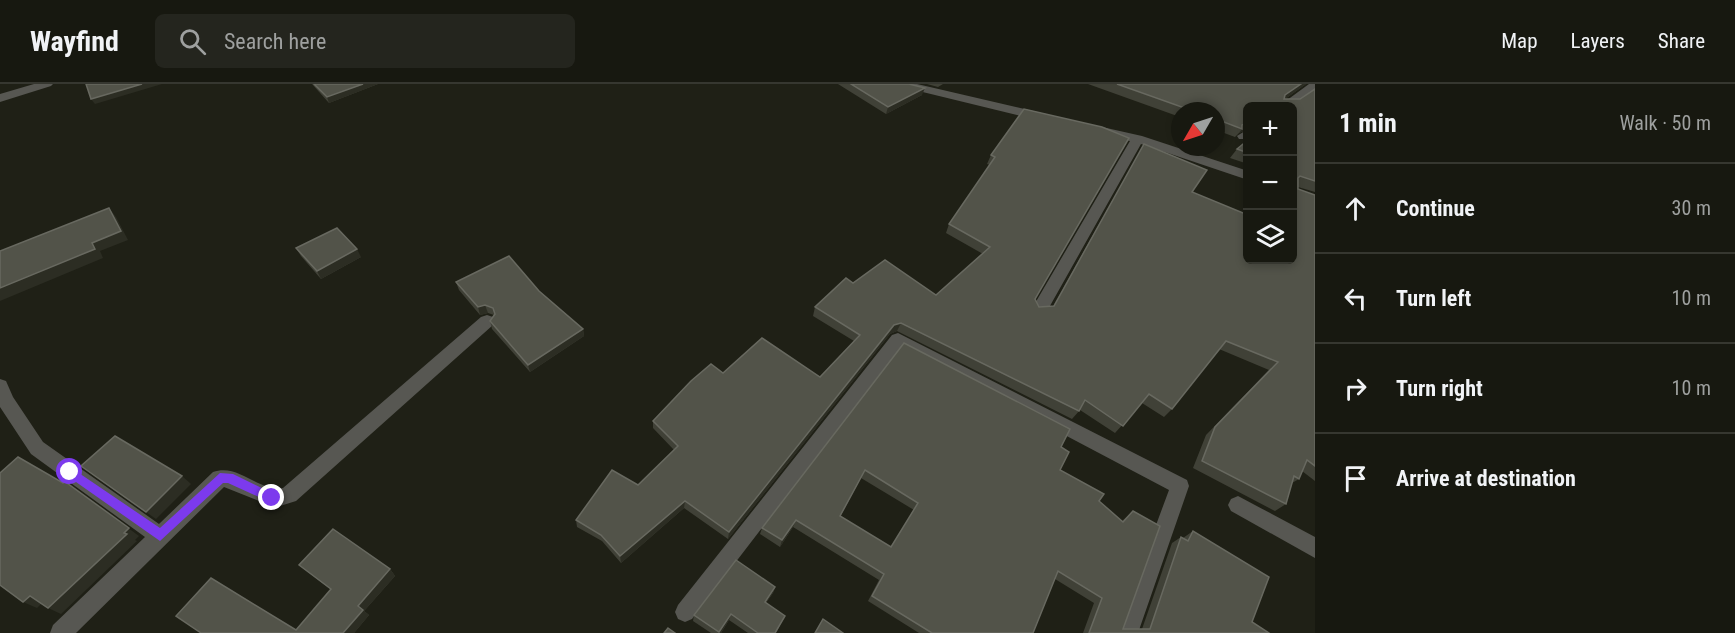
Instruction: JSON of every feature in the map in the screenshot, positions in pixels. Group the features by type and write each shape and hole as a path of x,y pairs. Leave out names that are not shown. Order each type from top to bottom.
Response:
{"street":[{"path":"0,98 47,84"},
{"path":"902,84 1059,121"},
{"path":"1291,102 1315,85"},
{"path":"1093,129 1138,139 1243,174"},
{"path":"1040,309 1138,139"},
{"path":"61,633 220,478 229,478 280,500 289,495 487,321"},
{"path":"685,612 898,339 1180,486 1127,633"},
{"path":"0,386 5,400 37,448 160,536"},
{"path":"1238,505 1315,548"}],"building":[{"path":"86,84 142,84 91,99"},
{"path":"314,84 363,84 327,97"},
{"path":"851,84 909,84 925,88 888,107"},
{"path":"1117,84 1301,84 1285,95 1284,99 1300,99 1315,89 1315,181 1300,176 1298,189 1315,195 1315,466 1307,460 1299,479 1294,476 1286,504 1202,461 1215,427 1278,362 1226,341 1172,409 1149,394 1123,426 1085,400 1079,411 901,323 894,325 729,532 685,501 620,556 601,535 576,520 612,470 638,485 678,446 653,421 691,381 711,364 723,373 762,338 820,377 860,335 815,307 846,278 853,283 885,260 936,295 990,247 949,224 995,157 991,155 1024,109 1102,127 1129,138 1035,299 1039,307 1054,306 1144,144 1207,170 1192,192 1243,213 1243,264 1297,264 1297,102 1243,102 1242,129 1225,122 1225,102 1171,103"},
{"path":"109,208 121,231 92,243 95,249 0,288 0,251"},
{"path":"337,228 357,249 317,271 296,248"},
{"path":"509,256 539,291 583,329 528,365 490,321 495,314 493,308 485,305 478,307 456,282"},
{"path":"904,343 1070,429 1061,447 1069,452 1060,470 1104,494 1099,501 1123,522 1133,511 1160,526 1123,629 1150,629 1181,537 1188,541 1193,531 1269,577 1252,622 1269,633 1089,633 1102,598 1058,571 1033,633 932,633 872,596 884,574 796,520 782,540 762,528","holes":["865,470 918,503 891,547 840,516"]},
{"path":"115,436 182,476 146,512 81,466"},
{"path":"18,457 63,483 64,481 129,528 124,533 127,534 48,608 30,596 23,602 0,585 0,473"},
{"path":"333,529 390,569 358,606 363,610 343,633 201,633 176,616 211,578 296,630 331,589 299,565"},
{"path":"736,560 775,587 765,602 785,616 775,633 758,633 731,614 719,632 694,615"},
{"path":"823,619 843,633 815,633"},
{"path":"668,628 675,633 664,633"}],"route":[{"path":"70,472 160,536 220,478 229,478 272,498"}]}
